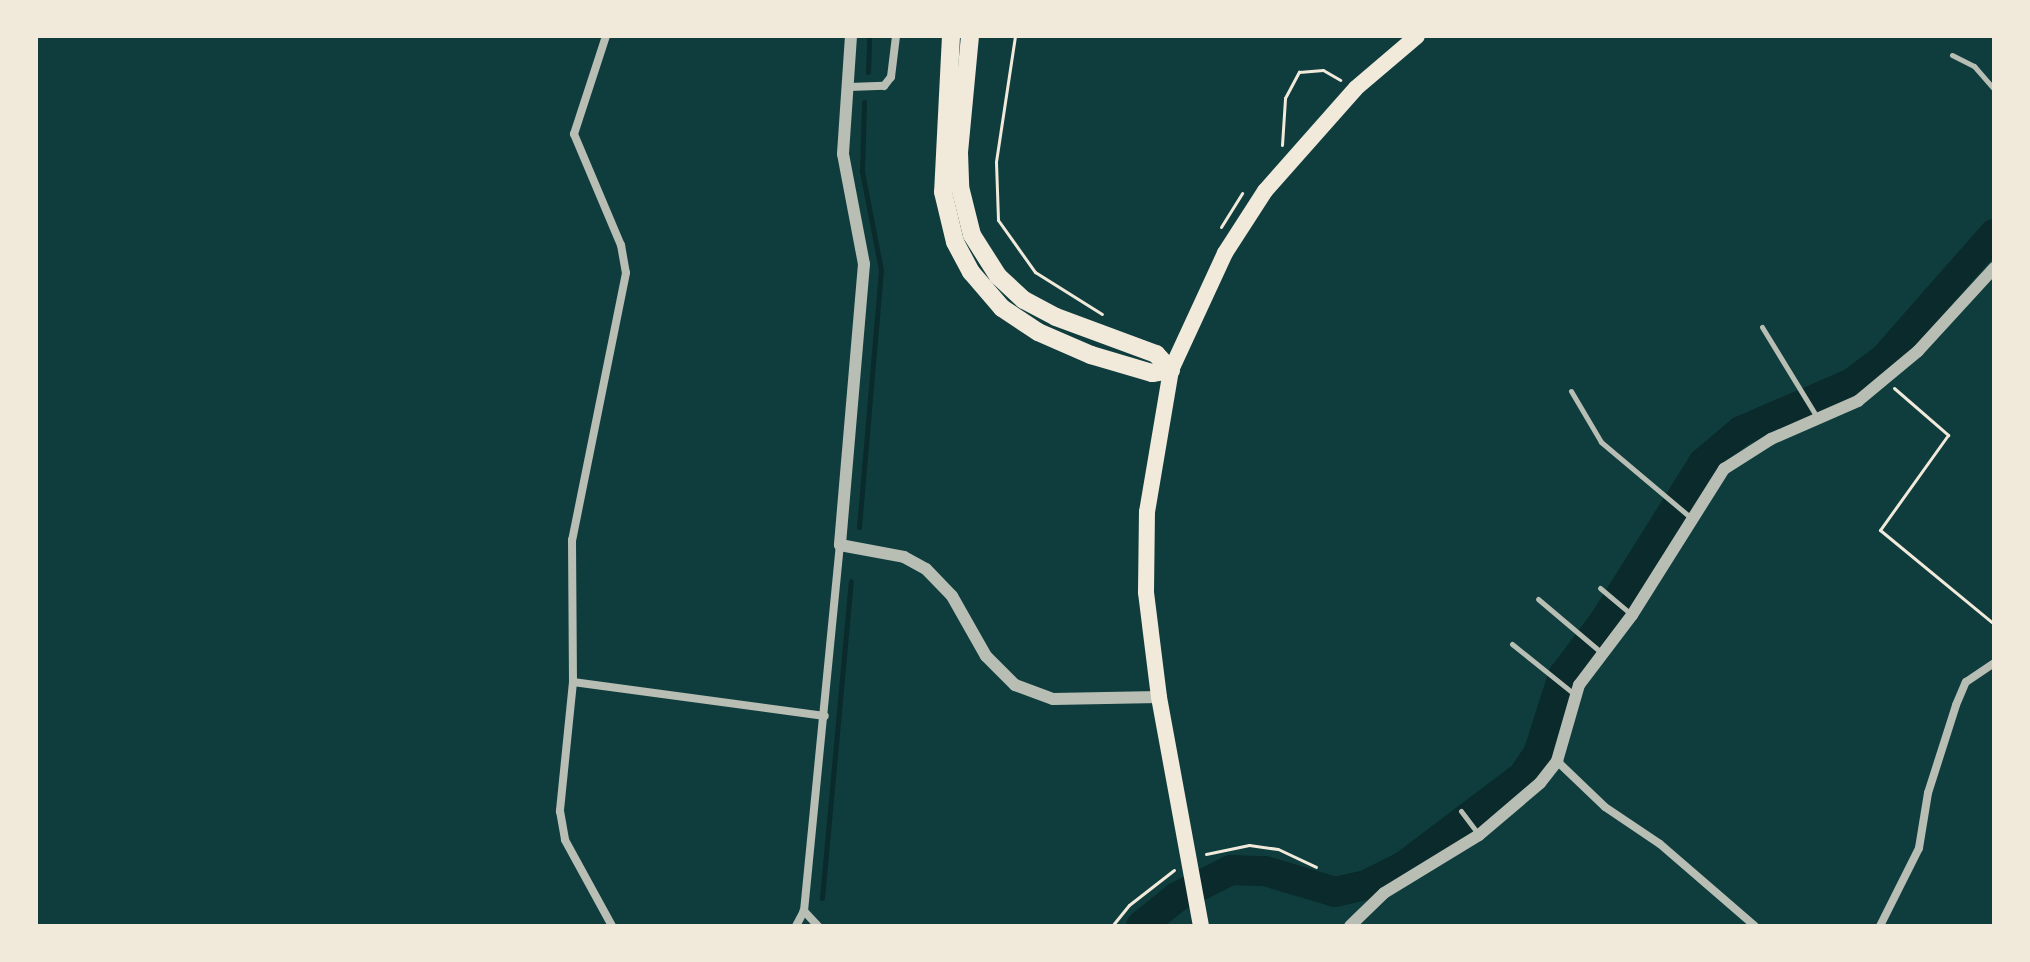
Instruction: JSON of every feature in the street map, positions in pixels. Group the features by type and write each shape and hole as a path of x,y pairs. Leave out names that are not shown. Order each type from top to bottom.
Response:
{"highway":[{"path":"951,36 943,192 955,242 971,272 1002,308 1038,332 1091,355 1152,373 1171,370"},
{"path":"970,36 959,152 960,187 972,235 998,276 1024,300 1056,317 1156,354 1171,370"}],"main road":[{"path":"1201,926 1192,863 1159,697 1146,592 1147,512 1171,370 1225,253 1265,191 1356,88 1417,36"}],"street":[{"path":"606,36 574,134 621,245 626,273 572,540 573,682 560,811 565,840 612,926"},
{"path":"796,926 804,911 825,716 864,264 843,154 851,36"},
{"path":"849,87 884,86 891,77 896,36"},
{"path":"1350,926 1384,893 1540,783 1557,761 1572,692 1711,484 1739,456 1817,416 1858,401 1884,381 1994,268"},
{"path":"840,545 904,557 926,569 952,596 986,656 1015,685 1053,699 1159,697"},
{"path":"1880,926 1919,848 1928,793 1966,682 1994,663"},
{"path":"573,682 825,716"},
{"path":"1557,761 1605,807 1660,844 1755,926"},
{"path":"804,911 818,926"}],"lane":[{"path":"1952,55 1974,66 1994,89"},
{"path":"1762,327 1817,416"},
{"path":"1571,391 1601,442 1688,515"},
{"path":"1600,588 1628,612"},
{"path":"1538,599 1600,651"},
{"path":"1512,644 1572,692"},
{"path":"1461,811 1475,831"}],"path":[{"path":"1015,36 996,162 998,220 1035,272 1088,308 1117,320"},
{"path":"1282,151 1285,98 1299,72 1323,70 1356,88"},
{"path":"1217,234 1230,206 1251,184"},
{"path":"1884,381 1948,435 1880,530 1994,624"},
{"path":"1112,926 1129,905 1192,863 1249,845 1278,849 1316,867"}],"waterway":[{"path":"868,72 869,36"},
{"path":"859,527 881,270 862,171 864,102"},
{"path":"1141,926 1177,897 1231,870 1265,871 1335,892 1366,885 1404,866 1523,776 1538,754 1563,676 1605,620 1703,463 1741,431 1852,383 1885,358 1994,234"},
{"path":"822,898 851,581"}]}
